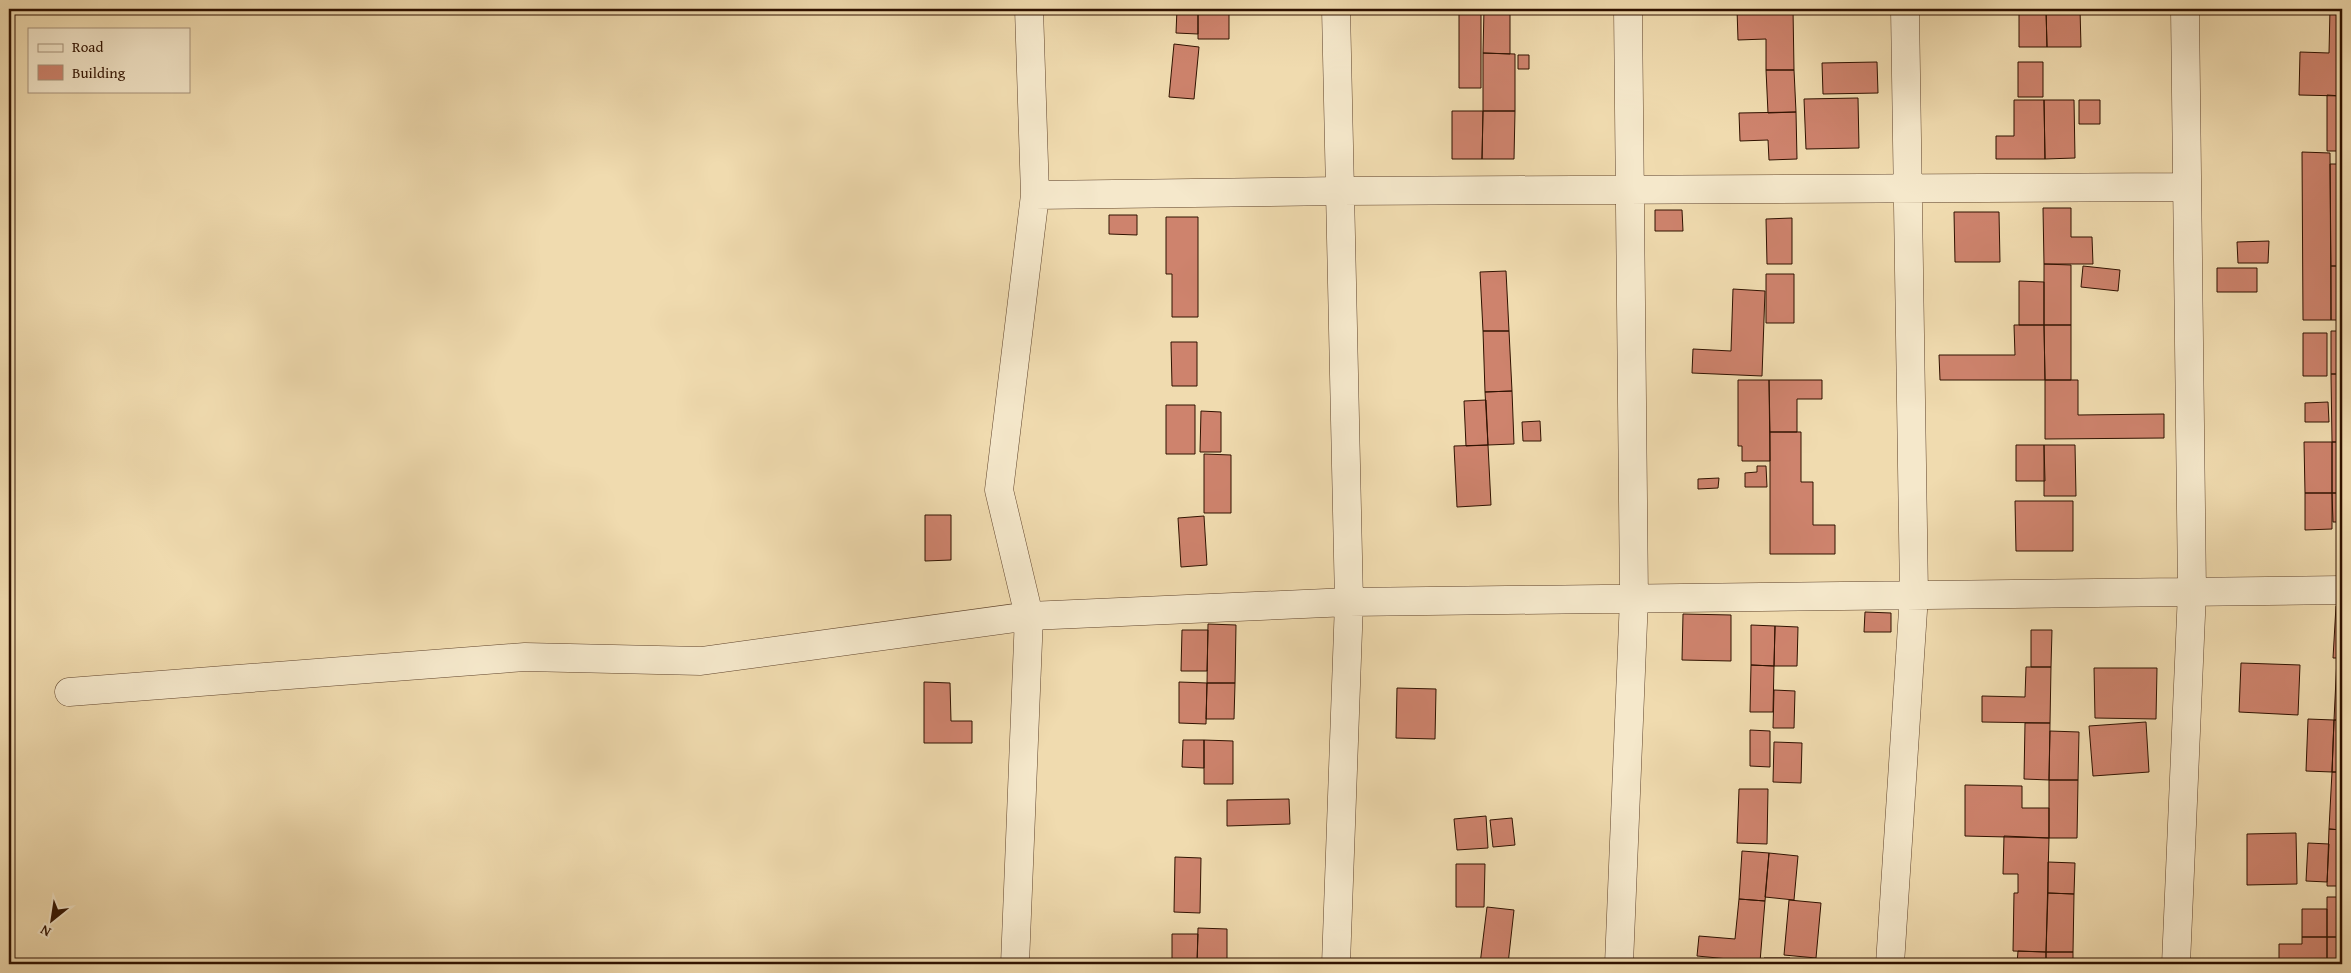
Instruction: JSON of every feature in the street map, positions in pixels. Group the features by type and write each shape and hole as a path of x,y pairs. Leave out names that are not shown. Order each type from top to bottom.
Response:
{"street":[{"path":"1015,964 1029,616 1000,490 1035,195 1029,9"},
{"path":"1336,9 1348,602 1336,964"},
{"path":"1620,964 1634,598 1628,9"},
{"path":"1890,964 1914,596 1905,9"},
{"path":"2176,964 2192,592 2185,9"},
{"path":"1035,195 1340,191 2187,187"},
{"path":"69,692 525,657 701,661 1029,616 1348,602 2342,590"}],"building":[{"path":"1177,9 1198,9 1198,34 1176,33"},
{"path":"1198,9 1229,9 1229,39 1198,39"},
{"path":"1459,9 1481,9 1481,88 1459,88"},
{"path":"1484,9 1510,10 1510,54 1483,53"},
{"path":"1737,9 1793,9 1794,70 1766,70 1766,39 1738,40"},
{"path":"2019,9 2046,9 2047,47 2019,47"},
{"path":"2046,9 2080,9 2081,47 2047,47"},
{"path":"2308,9 2327,9 2327,10 2308,12"},
{"path":"2330,9 2342,9 2342,96 2299,95 2300,52 2329,53"},
{"path":"1174,44 1199,47 1194,99 1169,97"},
{"path":"1483,53 1515,54 1515,111 1483,111"},
{"path":"1518,55 1529,55 1529,69 1518,69"},
{"path":"1877,62 1878,93 1823,94 1822,63"},
{"path":"2018,62 2043,62 2043,97 2018,97"},
{"path":"1766,70 1794,70 1796,112 1768,113"},
{"path":"2327,95 2342,96 2342,151 2327,151"},
{"path":"1858,98 1859,148 1806,149 1804,99"},
{"path":"2014,100 2044,100 2045,159 1996,159 1996,136 2014,136"},
{"path":"2044,100 2074,100 2075,158 2045,159"},
{"path":"2079,100 2100,100 2100,124 2079,124"},
{"path":"1452,111 1483,111 1482,159 1452,159"},
{"path":"1483,111 1515,111 1514,159 1482,159"},
{"path":"1796,112 1797,159 1769,160 1768,140 1740,141 1739,113"},
{"path":"2302,152 2330,153 2331,320 2303,320"},
{"path":"2330,164 2342,164 2342,266 2331,266"},
{"path":"2043,208 2071,208 2071,237 2092,237 2093,264 2044,264"},
{"path":"1655,210 1682,210 1683,231 1655,231"},
{"path":"1954,212 1999,212 2000,262 1955,262"},
{"path":"1109,215 1137,215 1137,235 1109,234"},
{"path":"1166,217 1198,217 1198,317 1172,317 1172,274 1166,274"},
{"path":"1792,218 1792,264 1767,264 1766,219"},
{"path":"2269,241 2268,263 2238,263 2237,242"},
{"path":"2044,264 2071,265 2071,325 2044,325"},
{"path":"2083,266 2120,270 2118,291 2081,287"},
{"path":"2331,266 2342,266 2342,320 2331,320"},
{"path":"2217,268 2257,268 2257,292 2217,292"},
{"path":"1506,271 1509,331 1483,331 1480,272"},
{"path":"1766,274 1794,274 1794,323 1766,323"},
{"path":"2019,281 2044,282 2044,325 2019,325"},
{"path":"1733,289 1765,291 1762,376 1692,373 1693,349 1731,351"},
{"path":"2014,325 2044,325 2045,380 1940,380 1939,355 2015,355"},
{"path":"2044,325 2071,325 2071,380 2045,380"},
{"path":"1483,331 1509,331 1512,391 1485,392"},
{"path":"2331,331 2342,331 2342,374 2331,374"},
{"path":"2303,333 2327,333 2327,376 2303,376"},
{"path":"1171,342 1197,342 1197,386 1172,386"},
{"path":"2331,374 2342,374 2342,442 2332,442"},
{"path":"1738,380 1769,380 1770,461 1742,461 1742,446 1738,446"},
{"path":"1769,380 1822,380 1822,399 1797,399 1797,432 1770,432"},
{"path":"2045,380 2078,380 2078,415 2164,414 2164,438 2045,439"},
{"path":"1512,391 1514,444 1488,445 1485,392"},
{"path":"1486,400 1488,445 1466,446 1464,401"},
{"path":"2328,402 2329,422 2305,422 2305,403"},
{"path":"1166,405 1195,405 1195,454 1166,454"},
{"path":"1201,411 1221,412 1221,452 1200,452"},
{"path":"1540,421 1541,441 1523,441 1522,422"},
{"path":"1770,432 1801,432 1801,482 1813,482 1813,525 1835,525 1835,554 1770,554"},
{"path":"2304,442 2332,442 2332,493 2305,493"},
{"path":"2332,442 2342,442 2342,493 2332,493"},
{"path":"1488,445 1491,505 1457,507 1454,446"},
{"path":"2016,445 2044,445 2045,481 2016,481"},
{"path":"2044,445 2075,445 2076,496 2044,496"},
{"path":"1204,454 1231,455 1231,513 1204,513"},
{"path":"1757,466 1766,466 1767,487 1745,487 1745,473 1757,472"},
{"path":"1719,478 1718,488 1698,489 1698,479"},
{"path":"2305,493 2332,493 2332,529 2305,530"},
{"path":"2332,493 2342,493 2342,522 2333,522"},
{"path":"2015,501 2073,501 2073,551 2016,551"},
{"path":"925,515 951,515 951,560 925,561"},
{"path":"1204,516 1207,565 1181,567 1178,518"},
{"path":"2336,606 2342,606 2342,720 2334,720 2337,658 2333,658"},
{"path":"1865,612 1891,613 1891,632 1864,632"},
{"path":"1683,614 1731,615 1731,661 1682,660"},
{"path":"1208,624 1236,625 1235,683 1207,683"},
{"path":"1751,625 1775,626 1774,666 1751,665"},
{"path":"1775,626 1798,627 1797,666 1774,666"},
{"path":"1182,630 1208,630 1207,671 1181,671"},
{"path":"2031,630 2052,630 2051,667 2031,667"},
{"path":"2241,663 2300,665 2298,715 2239,712"},
{"path":"1751,665 1774,666 1773,712 1750,712"},
{"path":"2026,667 2051,667 2050,723 1982,722 1982,696 2025,697"},
{"path":"2094,668 2157,668 2156,719 2095,718"},
{"path":"924,682 950,683 951,721 972,721 972,743 924,743"},
{"path":"1179,682 1207,683 1206,724 1179,723"},
{"path":"1207,683 1235,683 1234,719 1206,719"},
{"path":"1397,688 1436,689 1435,739 1396,738"},
{"path":"1774,690 1795,691 1794,728 1773,728"},
{"path":"2308,719 2334,720 2332,772 2306,771"},
{"path":"2334,720 2342,720 2342,772 2332,772"},
{"path":"2146,722 2149,772 2093,776 2089,726"},
{"path":"2025,723 2050,723 2049,780 2024,779"},
{"path":"1750,730 1770,731 1770,767 1750,766"},
{"path":"2050,731 2079,732 2078,780 2049,780"},
{"path":"1183,740 1204,740 1204,768 1182,767"},
{"path":"1204,740 1233,741 1233,784 1204,784"},
{"path":"1774,742 1802,743 1801,783 1773,782"},
{"path":"2332,772 2342,772 2342,830 2329,829"},
{"path":"2049,780 2078,780 2077,838 2049,838"},
{"path":"1965,785 2022,786 2022,808 2049,808 2049,838 1965,836"},
{"path":"1739,789 1768,789 1767,844 1737,843"},
{"path":"1289,799 1290,824 1227,826 1227,800"},
{"path":"1486,816 1488,848 1457,850 1454,819"},
{"path":"1512,818 1515,845 1493,847 1490,820"},
{"path":"2329,829 2342,830 2342,886 2327,886"},
{"path":"2296,833 2297,884 2247,885 2247,834"},
{"path":"2004,836 2049,838 2046,952 2013,951 2014,893 2018,893 2018,874 2003,874"},
{"path":"2308,843 2329,844 2327,882 2306,881"},
{"path":"1742,851 1769,853 1765,901 1739,899"},
{"path":"1769,853 1798,856 1794,900 1765,897"},
{"path":"1175,857 1201,858 1200,913 1174,912"},
{"path":"2048,862 2075,863 2074,894 2048,893"},
{"path":"1456,864 1485,864 1484,907 1456,907"},
{"path":"2048,893 2074,894 2073,952 2046,952"},
{"path":"2327,897 2342,897 2342,937 2327,937"},
{"path":"1739,899 1765,901 1760,962 1697,956 1699,936 1735,939"},
{"path":"1789,900 1821,903 1816,958 1784,955"},
{"path":"1487,907 1514,910 1508,964 1480,964"},
{"path":"2302,909 2327,909 2327,937 2302,937"},
{"path":"1198,928 1227,929 1227,964 1197,964"},
{"path":"1172,934 1198,934 1197,964 1172,964"},
{"path":"2302,937 2327,937 2327,964 2302,964 2302,961 2279,961 2279,944 2302,944"},
{"path":"2327,937 2342,937 2342,964 2327,964"},
{"path":"2018,951 2046,952 2046,964 2017,964"},
{"path":"2046,952 2073,952 2073,964 2046,964"},
{"path":"1764,958 1790,958 1790,964 1763,964"},
{"path":"1797,959 1857,959 1857,964 1797,964"}]}
